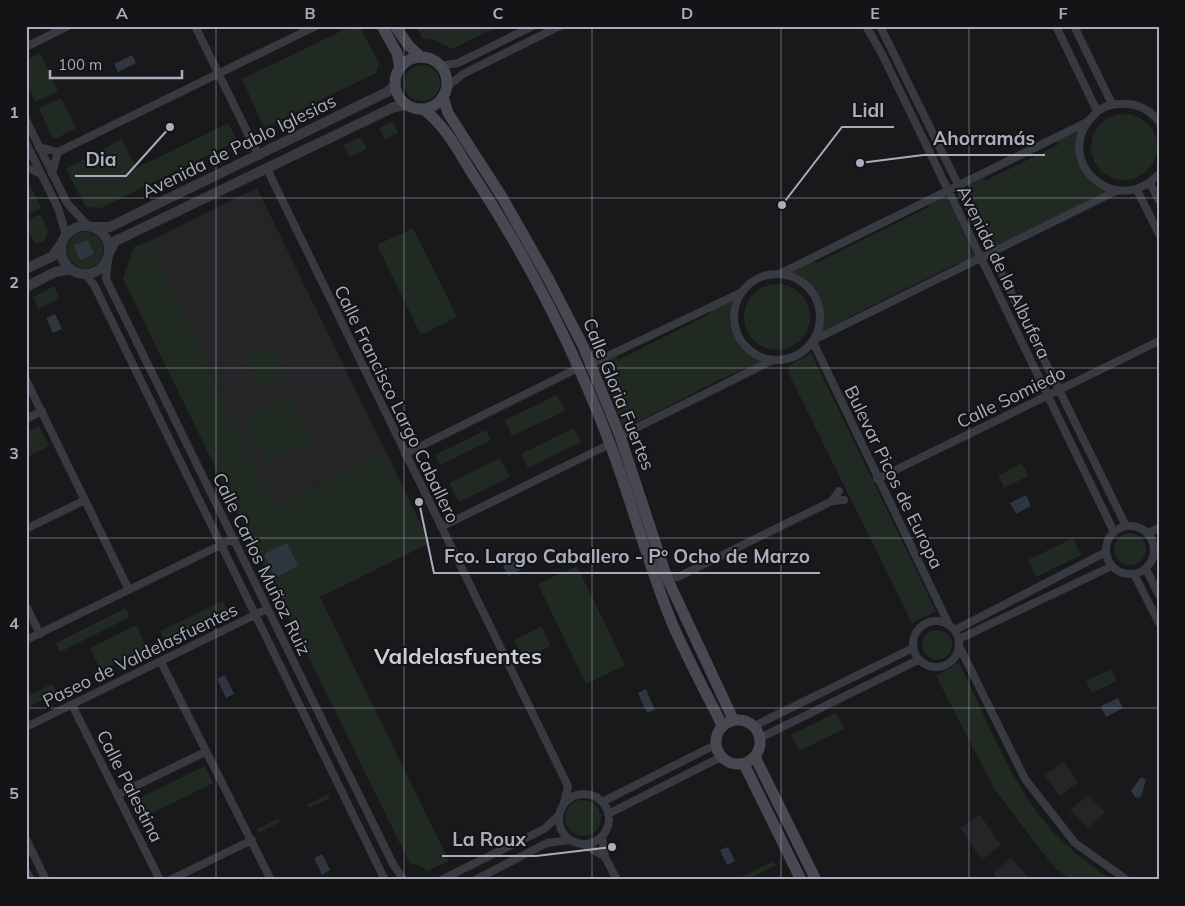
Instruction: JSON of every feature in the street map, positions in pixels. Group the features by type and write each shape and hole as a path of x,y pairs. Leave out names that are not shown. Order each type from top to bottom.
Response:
{"main road":[{"path":"382,26 397,53 400,68 396,85 399,96 407,105 423,109 435,105 445,92 445,73 441,66 433,60 421,57 409,46 395,26"},
{"path":"400,68 410,60 421,57"},
{"name":"Calle Gloria Fuertes","path":"445,92 448,113 502,197 539,262 591,364 620,436 672,581 733,719"},
{"name":"Calle Gloria Fuertes","path":"423,109 437,119 493,206 537,284 578,368 610,444 642,545 667,610 722,725"},
{"path":"733,719 744,719 754,726 760,738 759,749 755,757 744,764 730,763 721,757 715,745 722,725 733,719"},
{"path":"755,757 816,880"},
{"path":"744,764 801,880"}],"street":[{"path":"26,47 68,26"},
{"path":"196,26 259,156"},
{"path":"39,147 58,152 316,26"},
{"path":"441,66 458,63 533,26"},
{"path":"445,92 463,74 560,26"},
{"name":"Avenida de la Albufera","path":"866,26 882,54 1114,532"},
{"name":"Avenida de la Albufera","path":"880,26 1126,526"},
{"path":"1056,26 1097,111"},
{"path":"1074,26 1112,104"},
{"name":"Avenida de Pablo Iglesias","path":"91,226 110,227 259,156 387,92 396,85"},
{"path":"1116,191 1096,181 1083,164 1079,150 1081,135 1087,122 1097,111 1112,104 1128,103 1142,107 1159,122"},
{"name":"Avenida de Pablo Iglesias","path":"109,254 116,241 394,107 407,105"},
{"path":"26,120 68,203 91,226 102,233 108,241 109,254 99,270 85,274 71,270 55,272 26,286"},
{"path":"591,364 742,292 757,278 779,274 1087,122"},
{"path":"26,143 62,217 63,240 61,254 64,262 71,270"},
{"path":"26,163 30,152"},
{"path":"52,173 58,152"},
{"path":"26,167 41,174"},
{"name":"Calle Francisco Largo Caballero","path":"267,168 568,786"},
{"path":"620,436 773,360 792,358 800,354 813,341 1116,191 1136,190 1150,183 1159,174"},
{"path":"1150,183 1159,202"},
{"path":"1136,190 1159,234"},
{"path":"26,269 53,256 63,240 79,226 91,226"},
{"name":"Calle Carlos Muñoz Ruiz","path":"109,254 106,279 392,861 405,880"},
{"name":"Calle Carlos Muñoz Ruiz","path":"85,274 94,285 385,880"},
{"path":"779,274 792,276 803,282 815,297 820,316 819,328 813,341"},
{"path":"742,292 736,310 736,328 741,340 750,350 760,356 773,360"},
{"name":"Bulevar Picos de Europa","path":"813,341 877,479 952,628"},
{"name":"Calle Somiedo","path":"877,479 1159,341"},
{"path":"405,454 578,368"},
{"path":"26,380 129,590"},
{"path":"26,419 42,411"},
{"path":"441,527 610,444"},
{"path":"832,501 839,491"},
{"path":"26,529 85,500"},
{"path":"672,581 832,501 844,500"},
{"path":"1126,526 1134,526 1148,534 1156,544 1153,558 1146,569 1134,574 1118,571 1112,566 1106,552 1109,538 1114,532 1126,526"},
{"path":"1148,534 1159,528"},
{"path":"26,640 233,539"},
{"path":"952,628 1106,552"},
{"path":"1112,566 959,642 954,659 940,668 925,665 918,660 913,648 913,640 918,629 926,623 938,621 952,628 959,642 1025,779 1075,843 1127,880"},
{"path":"1146,569 1159,595"},
{"path":"1134,574 1159,623"},
{"path":"26,606 40,634"},
{"name":"Paseo de Valdelasfuentes","path":"26,727 267,609"},
{"path":"754,726 913,648"},
{"path":"760,738 918,660"},
{"path":"161,662 271,880"},
{"name":"Calle Palestina","path":"72,705 160,880"},
{"path":"602,802 715,745"},
{"path":"117,795 205,752"},
{"path":"608,814 721,757"},
{"path":"441,880 544,829 558,816 564,803 568,786 602,802 608,814 608,825 602,837 594,843 585,845"},
{"path":"564,803 573,796 585,794"},
{"path":"558,816 560,829 568,840"},
{"path":"602,837 605,857 616,880"},
{"path":"26,840 46,880"},
{"path":"170,880 252,840"},
{"path":"475,880 547,843 568,840 585,845 605,857"},
{"path":"26,870 31,880"}],"shaded area":[{"path":"352,26 359,26 379,63 376,73 264,128 242,79"},
{"path":"416,26 499,26 452,49 434,40 422,38"},
{"path":"40,53 58,91 35,102 26,82 26,60"},
{"path":"422,65 429,66 435,70 439,76 439,90 435,96 429,100 422,101 415,100 409,96 405,90 404,83 405,76 409,70 415,66"},
{"path":"61,98 76,128 57,138 52,137 39,108"},
{"path":"1124,114 1137,117 1147,124 1154,134 1157,147 1154,160 1147,170 1137,177 1124,180 1111,177 1101,170 1094,160 1091,147 1094,134 1101,124 1111,117"},
{"path":"393,121 398,133 385,139 379,128"},
{"path":"228,123 237,141 101,208 86,207 66,169 121,139 137,168"},
{"path":"1080,130 1079,140 1089,178 1093,183 1109,191 1012,238 1013,240 995,246 967,186 983,178 985,181 1058,145 1056,141"},
{"path":"361,137 367,149 349,157 343,145"},
{"path":"30,185 41,208 26,215 26,187"},
{"path":"257,188 386,452 276,506 147,242"},
{"path":"946,196 976,258 960,266 958,263 843,320 843,322 821,333 823,313 814,288 800,276 790,272 813,260 816,263 929,207 928,204"},
{"path":"40,214 48,230 45,240 35,244 26,226 26,221"},
{"path":"413,228 457,317 421,335 377,245"},
{"path":"85,232 98,237 103,250 98,263 85,268 72,263 67,250 72,237"},
{"path":"147,242 276,506 386,452 430,543 320,597 449,861 427,871 420,866 410,864 123,279 134,247"},
{"path":"771,284 783,284 795,289 805,299 810,311 808,330 795,345 783,350 771,350 759,345 749,335 744,323 744,311 749,299 759,289"},
{"path":"54,286 60,298 38,309 33,297"},
{"path":"733,299 730,320 734,337 746,350 763,361 719,380 624,429 599,366 616,356 618,360 710,314 709,311"},
{"path":"271,344 287,378 259,391 243,358"},
{"path":"811,353 936,611 912,623 788,372 789,365"},
{"path":"290,393 313,441 266,464 242,417"},
{"path":"557,395 565,411 512,436 505,420"},
{"path":"39,426 49,446 26,458 26,432"},
{"path":"574,428 581,442 528,468 521,454"},
{"path":"486,430 491,440 440,465 435,455"},
{"path":"500,458 510,477 459,502 449,483"},
{"path":"1022,463 1028,476 1004,488 998,476"},
{"path":"1130,533 1141,538 1146,549 1141,560 1130,565 1119,560 1114,549 1119,538"},
{"path":"1073,538 1081,555 1036,577 1028,560"},
{"path":"577,566 625,665 586,684 538,584"},
{"path":"223,601 227,610 165,640 160,631"},
{"path":"126,608 130,617 60,652 56,643"},
{"path":"136,625 147,648 101,671 90,648"},
{"path":"542,626 550,646 524,660 514,640"},
{"path":"937,630 948,634 952,645 948,656 937,660 926,656 922,645 926,634"},
{"path":"959,662 1009,768 1034,808 1062,841 1112,880 1071,880 1054,867 995,790 936,676"},
{"path":"1111,669 1117,681 1092,693 1086,681"},
{"path":"52,684 57,693 26,708 26,697"},
{"path":"836,713 844,729 799,751 791,735"},
{"path":"1064,762 1078,782 1060,797 1044,775"},
{"path":"205,766 213,783 142,818 134,801"},
{"path":"328,794 330,798 309,808 307,805"},
{"path":"1088,795 1105,812 1088,829 1070,810"},
{"path":"583,800 590,801 596,805 600,811 600,825 596,831 590,835 583,836 576,835 570,831 566,825 565,818 566,811 570,805 576,801"},
{"path":"980,815 1001,845 982,860 960,828"},
{"path":"278,819 280,822 258,833 257,829"},
{"path":"1011,858 1032,880 999,880 993,873"},
{"path":"774,861 776,865 746,880 735,880"}],"water":[{"path":"132,55 136,63 118,72 114,64"},
{"path":"88,240 94,254 80,260 74,245"},
{"path":"55,314 62,329 53,333 46,318"},
{"path":"1026,495 1031,506 1016,514 1010,503"},
{"path":"287,543 298,566 275,578 264,554"},
{"path":"517,559 522,569 508,576 503,566"},
{"path":"225,675 234,694 226,698 217,679"},
{"path":"646,689 655,710 647,713 638,693"},
{"path":"1118,698 1123,708 1106,717 1101,706"},
{"path":"1141,777 1146,780 1141,797 1136,798 1131,791"},
{"path":"728,847 735,861 727,865 720,850"},
{"path":"322,854 330,870 322,875 314,858"}],"place":[{"name":"Dia","path":"170,127"},
{"name":"Ahorramás","path":"860,163"},
{"name":"Lidl","path":"782,205"},
{"name":"Fco. Largo Caballero - Pº Ocho de Marzo","path":"419,502"},
{"name":"La Roux","path":"612,847"}],"district":[{"name":"Valdelasfuentes","path":"458,656"}]}
